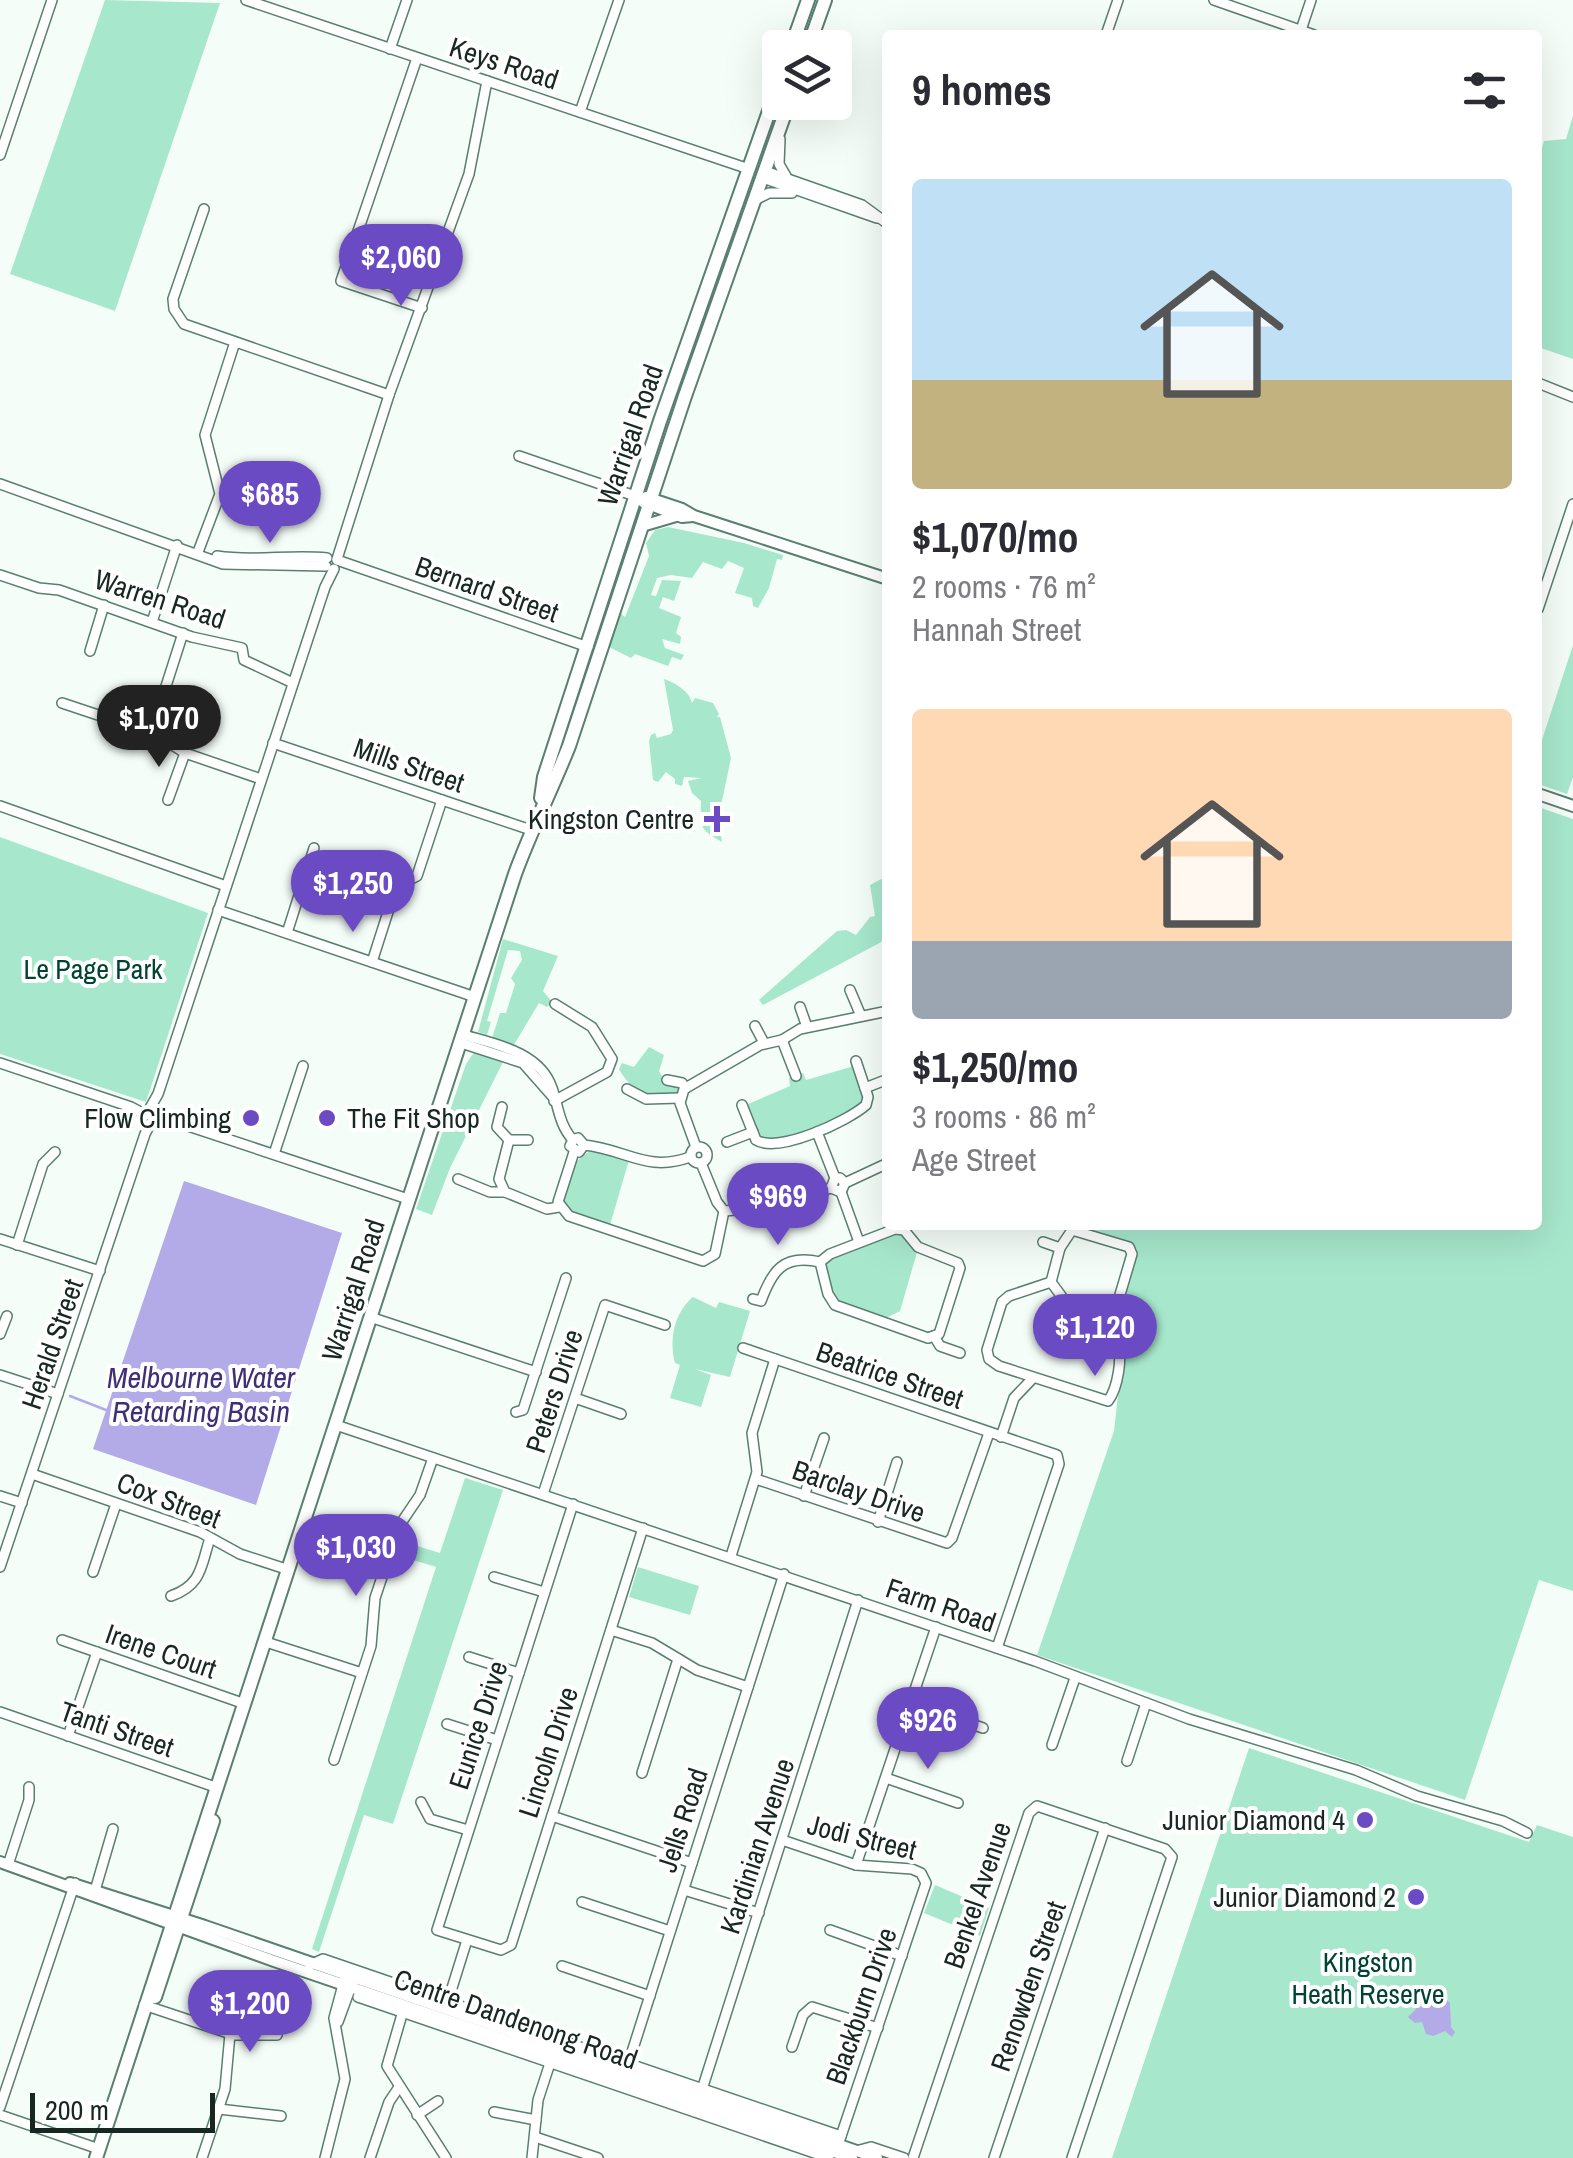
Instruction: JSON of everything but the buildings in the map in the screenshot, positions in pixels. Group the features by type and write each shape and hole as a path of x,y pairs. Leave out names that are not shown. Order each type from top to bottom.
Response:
{"highway":[{"path":"797,30 808,0"},
{"path":"814,30 825,0"},
{"name":"Warrigal Road","path":"98,2154 218,1805 218,1788 475,996 539,808 569,746 636,496 766,120"},
{"name":"Warrigal Road","path":"593,649 642,526 783,120"},
{"path":"749,169 764,175"}],"main road":[{"path":"660,472 668,504"},
{"path":"636,496 677,516"},
{"path":"650,502 668,504 694,516 882,576"},
{"path":"642,526 677,516 694,516"},
{"path":"1542,795 1573,806"},
{"name":"Centre Dandenong Road","path":"4,1863 405,2005 501,2023 552,2055"},
{"name":"Centre Dandenong Road","path":"176,1921 310,1964 350,1985"},
{"name":"Centre Dandenong Road","path":"445,2010 552,2055 626,2071 835,2150 878,2158"}],"street":[{"path":"0,155 52,0"},
{"name":"Keys Road","path":"246,0 749,169"},
{"path":"390,48 407,0"},
{"path":"580,112 619,0"},
{"path":"1108,30 1118,0"},
{"path":"1214,0 1301,30 1311,0"},
{"path":"417,58 341,281 422,308"},
{"path":"332,563 469,174 487,81"},
{"path":"781,126 782,172 882,220"},
{"path":"764,175 791,179"},
{"path":"764,175 805,194"},
{"path":"755,200 769,192 830,198"},
{"path":"204,208 173,306 187,326 389,395"},
{"path":"201,553 220,490 205,435 235,342"},
{"path":"1542,384 1573,396"},
{"path":"519,456 636,496"},
{"name":"Bernard Street","path":"0,484 201,553 240,559 289,555 360,570 593,649"},
{"path":"1542,598 1573,504"},
{"path":"152,622 177,545"},
{"name":"Herald Street","path":"0,1568 332,563"},
{"name":"Warren Road","path":"0,575 242,648 244,660 293,683"},
{"path":"90,651 104,606"},
{"path":"150,732 183,633"},
{"path":"62,703 150,732 185,753 261,779"},
{"name":"Mills Street","path":"273,744 531,830"},
{"path":"168,800 185,753"},
{"path":"372,962 396,888 418,876 442,800"},
{"path":"0,806 226,886"},
{"path":"287,933 314,848"},
{"path":"218,910 475,996"},
{"path":"850,990 861,1016"},
{"path":"553,1099 607,1072 612,1063 592,1027 555,1004"},
{"path":"800,1007 807,1027"},
{"path":"693,1152 680,1098 686,1088 794,1031 882,1012"},
{"path":"755,1026 764,1044"},
{"path":"462,1038 518,1060 535,1074 553,1099 573,1140"},
{"path":"782,1040 796,1076"},
{"path":"742,1104 756,1140 766,1146 816,1132 864,1108 868,1101 856,1061"},
{"path":"0,1078 2,1064 408,1199"},
{"path":"274,1154 303,1066"},
{"path":"667,1080 682,1083 686,1088"},
{"path":"865,1088 882,1081"},
{"path":"627,1088 646,1099 680,1098"},
{"path":"502,1108 498,1127 509,1140 528,1140"},
{"path":"727,1142 753,1132"},
{"path":"816,1132 859,1242"},
{"path":"505,1192 500,1179 509,1140"},
{"path":"573,1140 650,1163 670,1164 693,1152 707,1152 701,1163 724,1210"},
{"path":"573,1140 570,1146 574,1152"},
{"path":"574,1152 581,1152 584,1145"},
{"path":"17,1245 43,1164 55,1152"},
{"path":"574,1152 559,1197 559,1206 569,1216 703,1260 714,1254 724,1210"},
{"path":"724,1210 768,1207 838,1185 882,1166"},
{"path":"458,1180 490,1192 505,1192 547,1209 559,1206"},
{"path":"758,1302 777,1268 809,1260 820,1262 830,1254 895,1230"},
{"path":"820,1262 828,1294 836,1305 928,1338 934,1336 939,1334 960,1268 953,1259 918,1247 907,1230"},
{"path":"1051,1282 1060,1248 1069,1232 1078,1230 1132,1250 1119,1298 1125,1324 1117,1342"},
{"path":"0,1239 100,1271"},
{"path":"1043,1242 1060,1248"},
{"path":"516,1412 523,1410 566,1278"},
{"path":"1051,1282 1087,1331 1117,1342 1121,1349 1114,1395 1108,1401 1032,1378 989,1359 987,1350 1002,1302 1051,1282"},
{"name":"Peters Drive","path":"544,1494 605,1305 666,1325"},
{"path":"0,1334 6,1316"},
{"path":"370,1318 536,1372"},
{"path":"934,1336 940,1346 960,1353"},
{"name":"Beatrice Street","path":"743,1348 1054,1454 1059,1460 997,1648"},
{"path":"731,1556 756,1480 758,1464 752,1433 776,1359"},
{"path":"1001,1436 1014,1398 1013,1371"},
{"path":"0,1374 58,1394"},
{"path":"1014,1398 1032,1378"},
{"path":"575,1398 620,1414"},
{"name":"Farm Road","path":"336,1425 936,1626 1258,1742 1356,1770 1417,1796 1503,1821 1527,1834"},
{"name":"Barclay Drive","path":"756,1480 950,1546 989,1433"},
{"path":"804,1496 824,1438"},
{"path":"334,1760 372,1646 375,1598 399,1526 420,1494 432,1458"},
{"path":"878,1522 898,1462"},
{"name":"Cox Street","path":"32,1474 289,1570"},
{"path":"0,1496 22,1503"},
{"path":"93,1572 116,1504"},
{"name":"Eunice Drive","path":"468,1940 437,1930 573,1504"},
{"name":"Lincoln Drive","path":"468,1940 501,1950 510,1947 643,1528"},
{"path":"172,1596 195,1583 210,1538"},
{"name":"Jells Road","path":"626,2071 784,1574"},
{"path":"494,1577 544,1592"},
{"name":"Kardinian Avenue","path":"700,2097 858,1600"},
{"path":"856,1864 936,1626"},
{"path":"611,1630 652,1643 702,1672 748,1687"},
{"name":"Irene Court","path":"62,1640 245,1704"},
{"path":"266,1642 362,1673"},
{"path":"68,1736 96,1652"},
{"path":"469,1657 519,1672"},
{"path":"642,1773 678,1659"},
{"path":"1052,1745 1076,1678"},
{"path":"911,1703 983,1728"},
{"path":"1127,1762 1146,1703"},
{"name":"Tanti Street","path":"0,1712 218,1788"},
{"path":"448,1724 498,1740"},
{"path":"886,1778 958,1803"},
{"path":"4,1863 29,1800 29,1786"},
{"path":"421,1802 430,1818 468,1830"},
{"name":"Benkel Avenue","path":"913,2158 1030,1812 1040,1806 1165,1849 1172,1858 1072,2158"},
{"path":"552,1816 692,1863"},
{"name":"Renowden Street","path":"994,2158 1105,1828"},
{"path":"95,1893 113,1829"},
{"name":"Jodi Street","path":"782,1840 856,1864 912,1869 921,1873 926,1883"},
{"name":"Blackburn Drive","path":"835,2150 926,1883"},
{"path":"74,1887 0,2111 98,2154"},
{"path":"684,1890 759,1914"},
{"path":"582,1902 670,1932"},
{"path":"830,1930 902,1956"},
{"path":"445,2010 468,1940"},
{"name":"Centre Dandenong Road","path":"310,1964 318,1959 327,1961 445,2010"},
{"path":"562,1966 650,1996"},
{"path":"325,2158 345,2079 336,2030 350,1985"},
{"name":"Centre Dandenong Road","path":"350,1985 835,2150"},
{"path":"405,2005 387,2060 388,2070 446,2158"},
{"path":"148,2006 230,2034 277,2035"},
{"path":"792,2047 804,2012 812,2007 878,2028"},
{"name":"Centre Dandenong Road","path":"522,2036 530,2030 626,2071"},
{"path":"202,2158 225,2089 230,2034"},
{"path":"532,2158 538,2100 552,2055"},
{"path":"370,2158 391,2098 401,2090"},
{"path":"417,2115 438,2100"},
{"path":"219,2109 281,2116"},
{"path":"494,2112 536,2120"},
{"path":"535,2137 598,2158"},
{"name":"Centre Dandenong Road","path":"854,2154 871,2146 904,2158"}],"green space":[{"path":"105,0 220,3 115,311 10,274"},
{"path":"1573,116 1573,359 1542,348 1542,148 1544,141 1566,139"},
{"path":"668,527 783,555 782,560 777,559 769,588 758,608 753,606 752,598 735,593 744,568 728,561 722,569 703,562 692,578 657,578 651,595 656,596 662,580 681,581 674,601 663,597 659,608 681,617 676,633 681,637 680,644 662,639 665,648 684,655 681,660 672,657 668,666 635,654 631,658 609,647 620,613 625,617 649,556 646,543 655,530"},
{"path":"1573,645 1573,777 1567,794 1542,785 1542,740"},
{"path":"664,679 682,688 692,703 695,698 713,703 719,714 731,758 718,820 710,818 706,823 712,827 719,822 722,842 702,826 701,801 692,793 688,781 701,778 684,777 682,786 675,784 666,772 658,782 653,780 651,735 655,733 657,738 673,730"},
{"path":"1542,808 1573,819 1573,1591 1539,1580 1465,1800 1037,1655 1114,1431 1124,1342 1122,1302 1137,1249 1086,1230 1542,1230"},
{"name":"Le Page Park","path":"0,837 208,913 146,1102 0,1054"},
{"path":"882,879 882,942 763,1005 759,1000 837,931 856,935 875,916 870,885"},
{"path":"503,939 558,956 543,991 552,1002 547,1007 539,1003 512,1048 491,1041 500,1013 506,1013 515,984 511,978 522,960 520,951 508,950 487,1021 491,1022 487,1035 478,1032"},
{"path":"649,1047 664,1055 659,1071 665,1082 679,1085 677,1095 642,1092 619,1069 622,1063 634,1067"},
{"path":"475,1051 505,1058 450,1168 432,1215 416,1209 466,1064"},
{"path":"854,1066 863,1106 805,1131 766,1143 758,1139 746,1105 790,1086 789,1078 803,1073 806,1080"},
{"path":"593,1150 629,1160 610,1225 570,1212 562,1205 574,1165"},
{"path":"902,1231 918,1249 900,1311 886,1318 835,1301 824,1274 826,1258"},
{"path":"693,1297 716,1308 719,1302 750,1311 730,1377 695,1369 711,1375 701,1407 670,1398 680,1365 675,1363 673,1354 675,1327 681,1311"},
{"path":"465,1478 503,1490 393,1824 364,1815 319,1952 312,1949 436,1567 397,1555 401,1541 440,1553"},
{"path":"638,1567 699,1586 690,1615 629,1597"},
{"name":"Kingston Heath Reserve","path":"1249,1748 1529,1842 1537,1825 1573,1837 1573,2158 1112,2158"},
{"path":"935,1885 989,1908 980,1936 924,1913"}],"water":[{"name":"Melbourne Water Retarding Basin","path":"184,1181 342,1233 256,1505 93,1449"},
{"path":"1430,1984 1450,2003 1451,2027 1455,2032 1452,2037 1445,2031 1433,2036 1426,2034 1422,2022 1415,2023 1408,2017 1416,2009 1422,1990"}],"waterway":[{"path":"70,1396 106,1410"}],"place":[{"name":"Kingston Centre","path":"717,819"},
{"name":"Flow Climbing","path":"251,1118"},
{"name":"The Fit Shop","path":"327,1118"},
{"name":"Junior Diamond 4","path":"1365,1820"},
{"name":"Junior Diamond 2","path":"1416,1897"}]}
